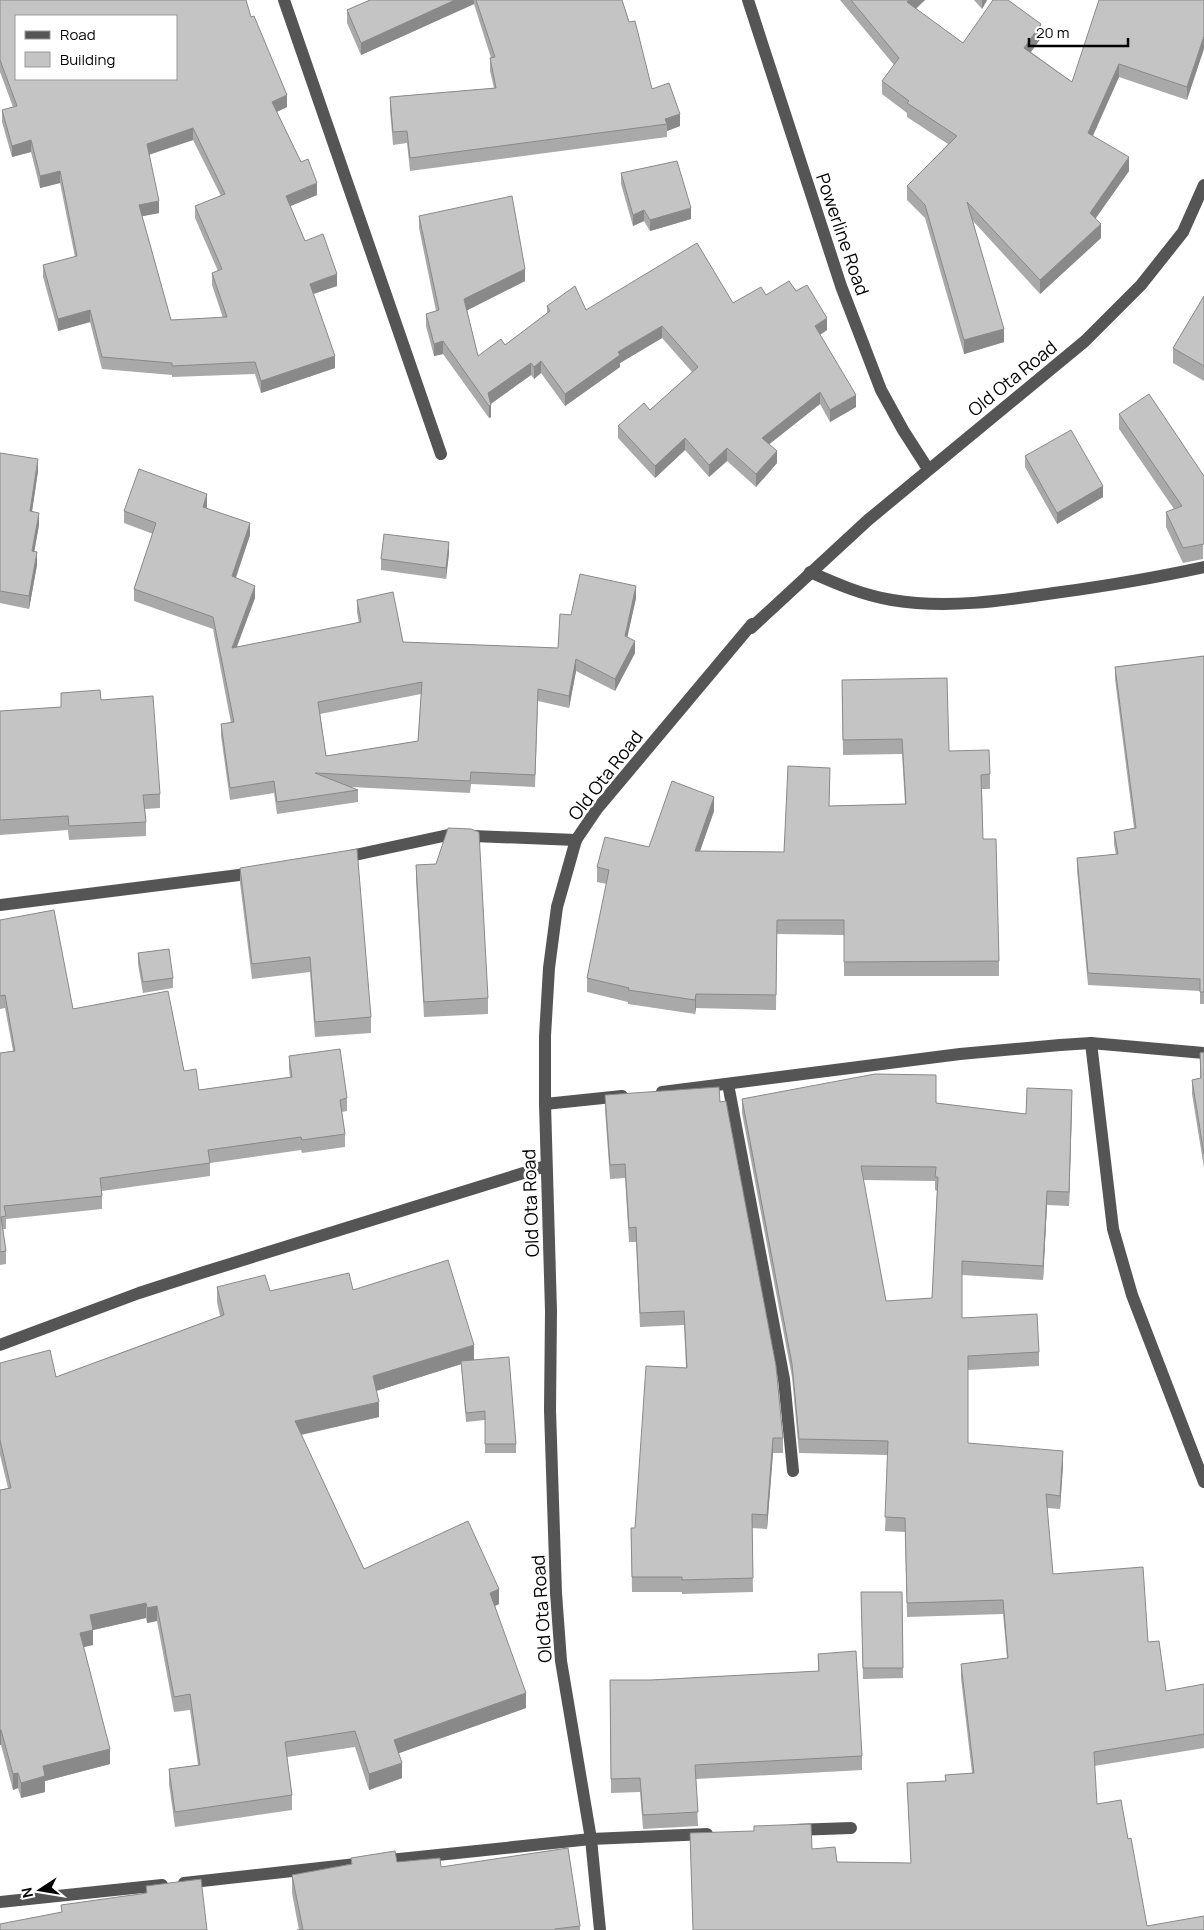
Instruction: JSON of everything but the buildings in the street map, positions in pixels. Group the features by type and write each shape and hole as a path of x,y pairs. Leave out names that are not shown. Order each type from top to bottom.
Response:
{"street":[{"path":"284,0 441,454"},
{"name":"Powerline Road","path":"751,1 842,286 881,390 903,430 928,469"},
{"name":"Old Ota Road","path":"600,1930 591,1839 561,1661 556,1593 550,1410 551,1311 546,1166 545,1036 549,968 558,907 576,840 597,809 752,624 751,628 794,586 928,469 1085,342 1141,285 1184,232 1204,185"},
{"path":"810,572 848,589 892,600 952,604 1014,599 1129,582 1204,567"},
{"path":"328,861 448,835 576,840"},
{"path":"0,905 264,872"},
{"path":"1091,1043 1113,1228 1132,1295 1204,1482"},
{"path":"651,1093 960,1054 1091,1043 1204,1053"},
{"path":"728,1084 784,1379 793,1471"},
{"path":"545,1104 632,1095"},
{"path":"0,1345 138,1293 546,1166"},
{"path":"784,1831 852,1828"},
{"path":"0,1902 591,1839 716,1834"}]}
